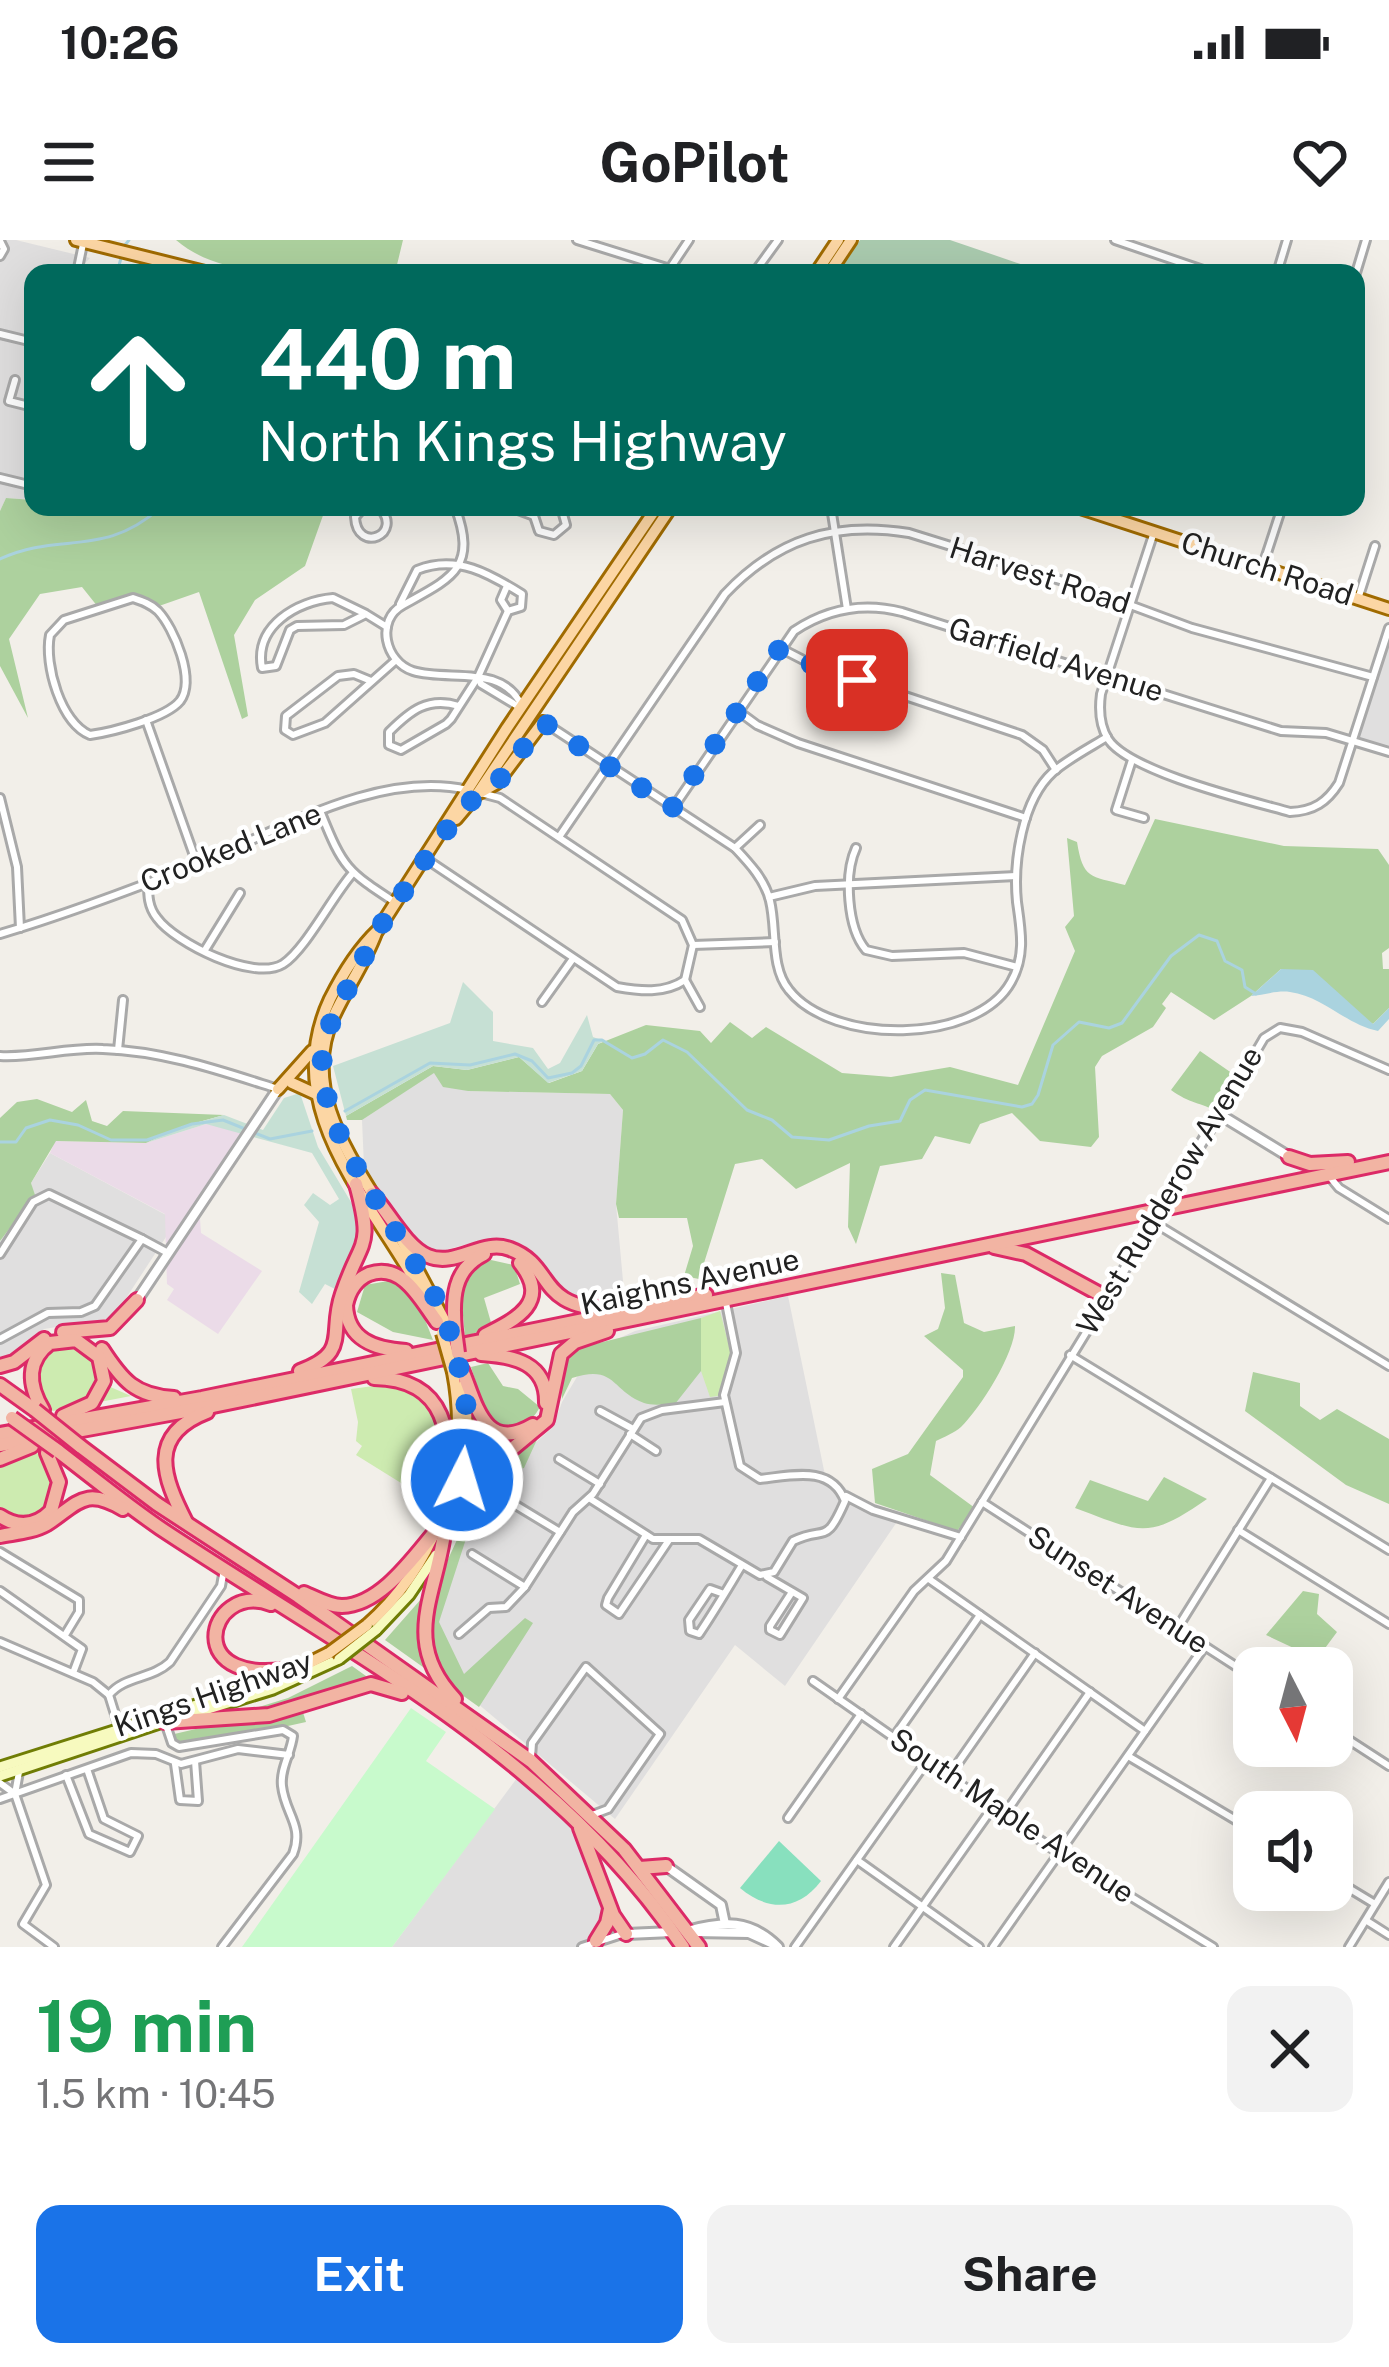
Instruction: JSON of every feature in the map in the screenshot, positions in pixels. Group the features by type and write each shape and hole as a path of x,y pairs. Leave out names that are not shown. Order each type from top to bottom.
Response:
{"highway":[{"path":"1289,1157 1310,1164 1348,1162"},
{"name":"Kaighns Avenue","path":"0,1434 208,1402 425,1353 661,1312 981,1246 1348,1162 1389,1158"},
{"name":"Kaighns Avenue","path":"0,1445 349,1377 635,1309 1328,1174 1389,1158"},
{"path":"286,1381 321,1362 336,1343 340,1299 366,1239 356,1184"},
{"path":"372,1194 430,1257 508,1248 524,1257 566,1302 585,1308 635,1309"},
{"path":"981,1246 1026,1254 1107,1298"},
{"path":"446,1329 467,1265 491,1253 520,1262 531,1285 525,1310 463,1350"},
{"path":"425,1353 383,1349 360,1338 347,1320 349,1294 364,1277 392,1273 407,1283 463,1350 511,1357 534,1369 546,1394 540,1419 517,1432 489,1427 457,1371"},
{"path":"0,1366 14,1362 50,1336 114,1326 136,1300"},
{"path":"110,1360 136,1300"},
{"path":"451,1521 480,1475 547,1420 563,1350 661,1312"},
{"path":"70,1332 92,1340 122,1379 141,1393 208,1402"},
{"path":"36,1430 87,1406 99,1395 103,1366 90,1346 60,1340 39,1353 31,1382 39,1410"},
{"path":"349,1377 402,1380 430,1397 447,1437 448,1496"},
{"path":"0,1385 39,1410 55,1431 531,1761 592,1816 659,1891 683,1947"},
{"path":"186,1523 168,1488 167,1450 179,1427 208,1402"},
{"path":"6,1413 36,1430 52,1452 156,1525 299,1616 517,1766 574,1816 698,1947"},
{"path":"0,1459 55,1431"},
{"path":"0,1521 29,1524 54,1507 59,1483 52,1452"},
{"path":"0,1536 46,1524 75,1502 93,1497 156,1525"},
{"path":"0,1521 23,1532"},
{"path":"266,1574 326,1603 347,1606 395,1577 439,1537"},
{"path":"439,1537 425,1607 430,1655 446,1690 501,1738"},
{"path":"299,1616 260,1600 245,1600 224,1614 217,1637 226,1660 244,1671 265,1674 303,1666"},
{"path":"165,1722 276,1714 375,1683 459,1724"},
{"path":"574,1816 610,1908 626,1934"},
{"path":"640,1868 666,1866 659,1891"},
{"path":"589,1944 607,1923 610,1908"}],"main road":[{"path":"81,240 174,264"},
{"path":"527,710 651,516"},
{"path":"331,1126 322,1074 326,1036 378,930 665,516"},
{"name":"Church Road","path":"1105,516 1389,609"},
{"path":"472,791 497,783 543,722"},
{"path":"497,783 500,798"},
{"path":"378,930 360,948 336,988 314,1049 316,1094 433,1292 446,1329"},
{"path":"278,1089 314,1049"},
{"path":"292,1083 316,1094"},
{"name":"Kings Highway","path":"0,1775 273,1689 334,1656 372,1628 439,1537 459,1431 457,1371 446,1329 356,1184 331,1126"},
{"path":"439,1537 451,1521 467,1447 457,1371 463,1350"},
{"name":"Kings Highway","path":"0,1775 118,1726 261,1684 334,1656"}],"street":[{"path":"577,240 647,264"},
{"path":"1115,240 1186,264"},
{"path":"0,241 4,249 0,256"},
{"path":"14,380 9,401 24,405"},
{"path":"359,516 355,522 359,532 368,538 386,529 385,516"},
{"path":"398,608 442,585 461,563 465,541 458,516"},
{"path":"534,516 539,531 554,535 566,525 564,516"},
{"path":"832,516 847,609"},
{"path":"1262,568 1279,516"},
{"path":"1154,532 1100,705 1107,737 1132,760 1228,794 1301,811 1328,800 1339,783 1389,628"},
{"name":"Harvest Road","path":"559,837 725,594 752,566 788,544 834,533 909,533 1192,628 1372,677"},
{"path":"1358,599 1375,546"},
{"path":"508,611 518,610 523,598 519,590 501,580 461,563 417,570 387,627 388,647 396,659 419,673 485,676 543,722 735,848 760,876 770,897 780,973 789,991 806,1005 863,1029 953,1023 1003,995 1018,967 1022,935 1017,876 1034,798 1056,770 1107,737"},
{"path":"507,586 500,600 508,611"},
{"path":"133,598 161,615 182,661 184,690 179,702 146,720 96,735 76,728 48,658 50,635 58,623 133,598"},
{"path":"366,614 344,625 297,626 290,630 276,666 262,668 261,649 275,622 333,598 366,614 387,627"},
{"name":"Garfield Avenue","path":"672,808 794,631 813,619 847,609 881,607 1281,731 1326,733 1389,752"},
{"path":"459,706 414,708 389,732 388,745 396,751 411,747 446,724 459,706 478,677 508,611"},
{"path":"780,648 815,666 1022,735 1043,750 1056,770"},
{"path":"371,681 354,674 338,676 286,716 285,730 293,735 314,730 371,681 396,659"},
{"path":"738,710 757,725 798,743 1027,818"},
{"path":"146,720 197,864"},
{"path":"1132,760 1116,810 1144,818"},
{"name":"Crooked Lane","path":"0,934 380,793 442,786 500,798"},
{"path":"0,798 17,867 20,928"},
{"path":"500,798 682,920 693,945 685,980 700,1007"},
{"path":"321,813 341,862 396,903"},
{"path":"735,848 760,825"},
{"path":"856,848 850,860 850,884 857,936 866,950 892,956 964,952 1018,967"},
{"path":"426,859 616,987 665,989 685,980"},
{"path":"148,882 149,904 158,920 233,965 257,971 292,957 352,874"},
{"path":"770,897 815,886 1017,876"},
{"path":"205,950 240,892"},
{"path":"693,945 776,942"},
{"path":"542,1002 572,960"},
{"path":"118,1050 123,1000"},
{"name":"West Rudderow Avenue","path":"838,1699 914,1591 943,1566 1264,1038 1273,1030 1296,1030 1389,1070"},
{"path":"0,1056 118,1050 195,1063 278,1089"},
{"path":"136,1300 278,1089 313,1076"},
{"path":"1220,1114 1289,1157"},
{"path":"1328,1174 1336,1186 1389,1219"},
{"path":"0,1254 34,1202 49,1194 168,1253"},
{"path":"1154,1222 1389,1366"},
{"path":"0,1339 48,1313 81,1312 95,1306 142,1239"},
{"path":"725,1299 736,1353 725,1402 736,1457 748,1473 763,1479 808,1472 874,1510 961,1537"},
{"path":"1070,1355 1389,1550"},
{"path":"459,1634 489,1608 506,1607 525,1587 573,1512 590,1498 632,1432 651,1412 725,1402"},
{"path":"600,1411 656,1451"},
{"path":"560,1460 599,1484"},
{"path":"1178,1627 1270,1478"},
{"path":"764,1575 774,1572 796,1539 825,1535 844,1505 844,1495"},
{"path":"590,1498 646,1535 699,1539 742,1565 764,1575 802,1598 780,1635 770,1630 792,1592"},
{"path":"509,1501 560,1532"},
{"name":"Sunset Avenue","path":"982,1502 1233,1664"},
{"path":"1238,1530 1389,1624"},
{"path":"646,1535 608,1598 606,1606 619,1614 669,1540"},
{"path":"0,1552 79,1600 79,1612 65,1635"},
{"path":"472,1555 525,1587"},
{"path":"724,1594 710,1589 689,1620 690,1631 699,1634 724,1594 742,1565"},
{"path":"109,1695 120,1684 166,1667 230,1573"},
{"path":"221,1586 230,1573"},
{"path":"929,1579 1145,1731"},
{"path":"0,1591 82,1649 73,1673"},
{"path":"894,1737 980,1615"},
{"path":"0,1642 102,1687 118,1726"},
{"path":"993,1947 1205,1646"},
{"path":"949,1776 1035,1653"},
{"path":"531,1761 532,1744 586,1667 660,1734 608,1809 592,1816"},
{"name":"South Maple Avenue","path":"813,1681 1004,1815 1213,1947"},
{"path":"1004,1815 1090,1692"},
{"path":"788,1818 861,1714"},
{"path":"165,1722 172,1742 179,1747 283,1730 293,1736 282,1788 299,1828 298,1841 222,1947"},
{"path":"1353,1743 1389,1766"},
{"path":"0,1799 143,1752 176,1763 238,1749 289,1755"},
{"path":"1128,1756 1233,1818"},
{"path":"176,1763 180,1800 198,1802 195,1761"},
{"path":"795,1947 927,1761"},
{"path":"65,1775 89,1834 130,1852 138,1836 104,1819 86,1768"},
{"path":"15,1794 20,1769"},
{"path":"0,1775 15,1794 46,1885 23,1924 54,1947"},
{"path":"894,1947 993,1807"},
{"path":"857,1860 979,1947"},
{"path":"666,1866 721,1905 725,1924"},
{"path":"1349,1947 1389,1882"},
{"path":"1353,1891 1375,1904"},
{"path":"1365,1920 1389,1935"},
{"path":"589,1944 626,1934 725,1924 752,1925 778,1947 746,1933 680,1931"}],"shaded area":[{"path":"0,240 16,240 90,258 84,264 24,264 24,499 6,498 0,511"},
{"path":"1389,627 1389,752 1351,741"},
{"path":"434,1072 468,1091 610,1094 623,1110 616,1204 621,1297 582,1301 564,1295 529,1253 508,1242 479,1241 437,1252 416,1243 364,1166 362,1120"},
{"path":"206,1124 246,1132 199,1204 201,1233 262,1271 218,1334 167,1300 174,1289 167,1284 165,1214 50,1153 55,1141 146,1143"},
{"path":"50,1153 166,1215 166,1237 113,1318 44,1329 0,1358 0,1241 34,1195 31,1183"},
{"path":"788,1296 825,1475 868,1503 903,1513 785,1686 735,1645 615,1819 471,1698 435,1625 477,1495 553,1427 593,1350 635,1331"},
{"path":"517,1778 574,1829 589,1856 602,1901 603,1921 594,1932 599,1947 392,1947"}],"green space":[{"path":"176,240 403,240 397,264 222,264"},
{"path":"860,240 950,240 1021,264 844,264"},
{"path":"6,498 24,499 24,516 323,516 305,566 255,600 234,635 248,716 242,719 199,592 159,606 135,593 98,607 82,587 40,594 9,639 28,718 0,666 0,511"},
{"path":"1155,819 1284,846 1378,849 1389,865 1389,948 1382,953 1383,969 1389,969 1389,1008 1373,1024 1281,969 1214,1020 1171,992 1153,1027 1102,1056 1095,1067 1099,1137 1091,1147 1040,1141 1012,1113 980,1124 970,1144 935,1136 922,1159 880,1166 856,1244 848,1227 850,1163 796,1189 762,1159 735,1164 699,1279 684,1276 693,1246 687,1218 619,1218 623,1110 610,1094 468,1091 443,1087 434,1073 362,1120 347,1120 346,1116 433,1066 467,1070 519,1057 549,1083 582,1071 598,1044 646,1025 700,1031 711,1043 730,1022 752,1038 766,1027 842,1073 891,1077 950,1067 1018,1085 1075,951 1065,927 1074,916 1067,838 1077,842 1090,874 1125,885"},
{"path":"463,982 493,1012 493,1041 533,1048 548,1069 560,1063 587,1015 593,1037 604,1041 582,1071 548,1083 519,1057 467,1070 433,1066 346,1116 333,1066 450,1023"},
{"path":"1200,1051 1236,1076 1218,1112 1171,1090"},
{"path":"300,1093 318,1147 357,1212 361,1239 339,1291 325,1284 312,1304 299,1292 319,1222 304,1205 313,1193 330,1205 339,1199 312,1153 206,1124 146,1143 224,1115 263,1130 284,1098"},
{"path":"37,1099 72,1112 86,1100 92,1121 107,1126 123,1111 224,1115 146,1143 56,1141 31,1183 35,1195 0,1241 0,1118 17,1102"},
{"path":"491,1260 514,1265 520,1284 484,1298 492,1326 465,1337 461,1293 470,1269"},
{"path":"941,1273 955,1275 964,1323 984,1332 1015,1326 1003,1365 978,1407 961,1427 936,1441 930,1475 975,1508 957,1531 875,1503 872,1469 908,1454 963,1377 963,1370 924,1336 938,1329 945,1308"},
{"path":"394,1280 420,1307 433,1340 393,1332 357,1312 365,1285"},
{"path":"720,1311 732,1358 718,1396 710,1397 701,1371 701,1318"},
{"path":"701,1318 701,1371 675,1404 644,1403 597,1374 572,1378 562,1399 560,1372 574,1349"},
{"path":"60,1344 92,1353 99,1382 131,1396 53,1411 48,1408 34,1372"},
{"path":"488,1363 503,1386 518,1389 540,1407 528,1422 498,1427 485,1411 471,1367"},
{"path":"1253,1372 1300,1383 1300,1406 1320,1420 1337,1409 1389,1439 1389,1504 1346,1485 1245,1411"},
{"path":"389,1384 417,1394 435,1417 444,1445 443,1505 356,1455 362,1446 356,1441 358,1422 351,1389"},
{"path":"541,1431 524,1468 496,1474 476,1508 439,1622 464,1674 525,1618 533,1623 479,1707 385,1640 422,1598 431,1596 462,1529 473,1486"},
{"path":"36,1451 50,1471 54,1496 34,1519 12,1520 0,1508 0,1466 9,1457"},
{"path":"1164,1477 1207,1499 1170,1522 1143,1528 1075,1508 1090,1480 1148,1501"},
{"path":"1303,1591 1319,1594 1317,1614 1337,1632 1326,1647 1292,1647 1266,1635"},
{"path":"352,1666 373,1681 301,1706 306,1722 184,1749 172,1741 170,1735 288,1698"},
{"path":"411,1708 446,1732 426,1761 495,1809 392,1947 242,1947"},
{"path":"779,1841 821,1881 803,1898 783,1905 762,1901 740,1888"}],"water":[{"path":"1281,969 1313,970 1373,1024 1389,1008 1389,1019 1378,1031 1302,995 1251,996"}],"waterway":[{"path":"125,245 129,240"},
{"path":"119,264 121,258"},
{"path":"0,559 42,546 101,539 149,516"},
{"path":"345,1111 430,1063 470,1065 515,1054 532,1061 548,1078 581,1066 594,1040 632,1058 663,1040 687,1052 747,1110 772,1120 792,1137 829,1140 900,1121 910,1100 925,1090 1022,1107 1032,1104 1053,1045 1079,1022 1109,1028 1122,1023 1171,956 1199,935 1217,941 1225,961 1242,970 1245,987 1256,994"},
{"path":"0,1142 16,1142 26,1128 50,1120 78,1125 111,1140 147,1140 192,1124 223,1120 270,1139 312,1131"}],"route":[{"path":"462,1480 466,1403 450,1331 427,1281 352,1160 325,1095 322,1055 336,1011 378,930 439,839 478,793 497,783 543,722 672,808 780,648 857,680"}]}
